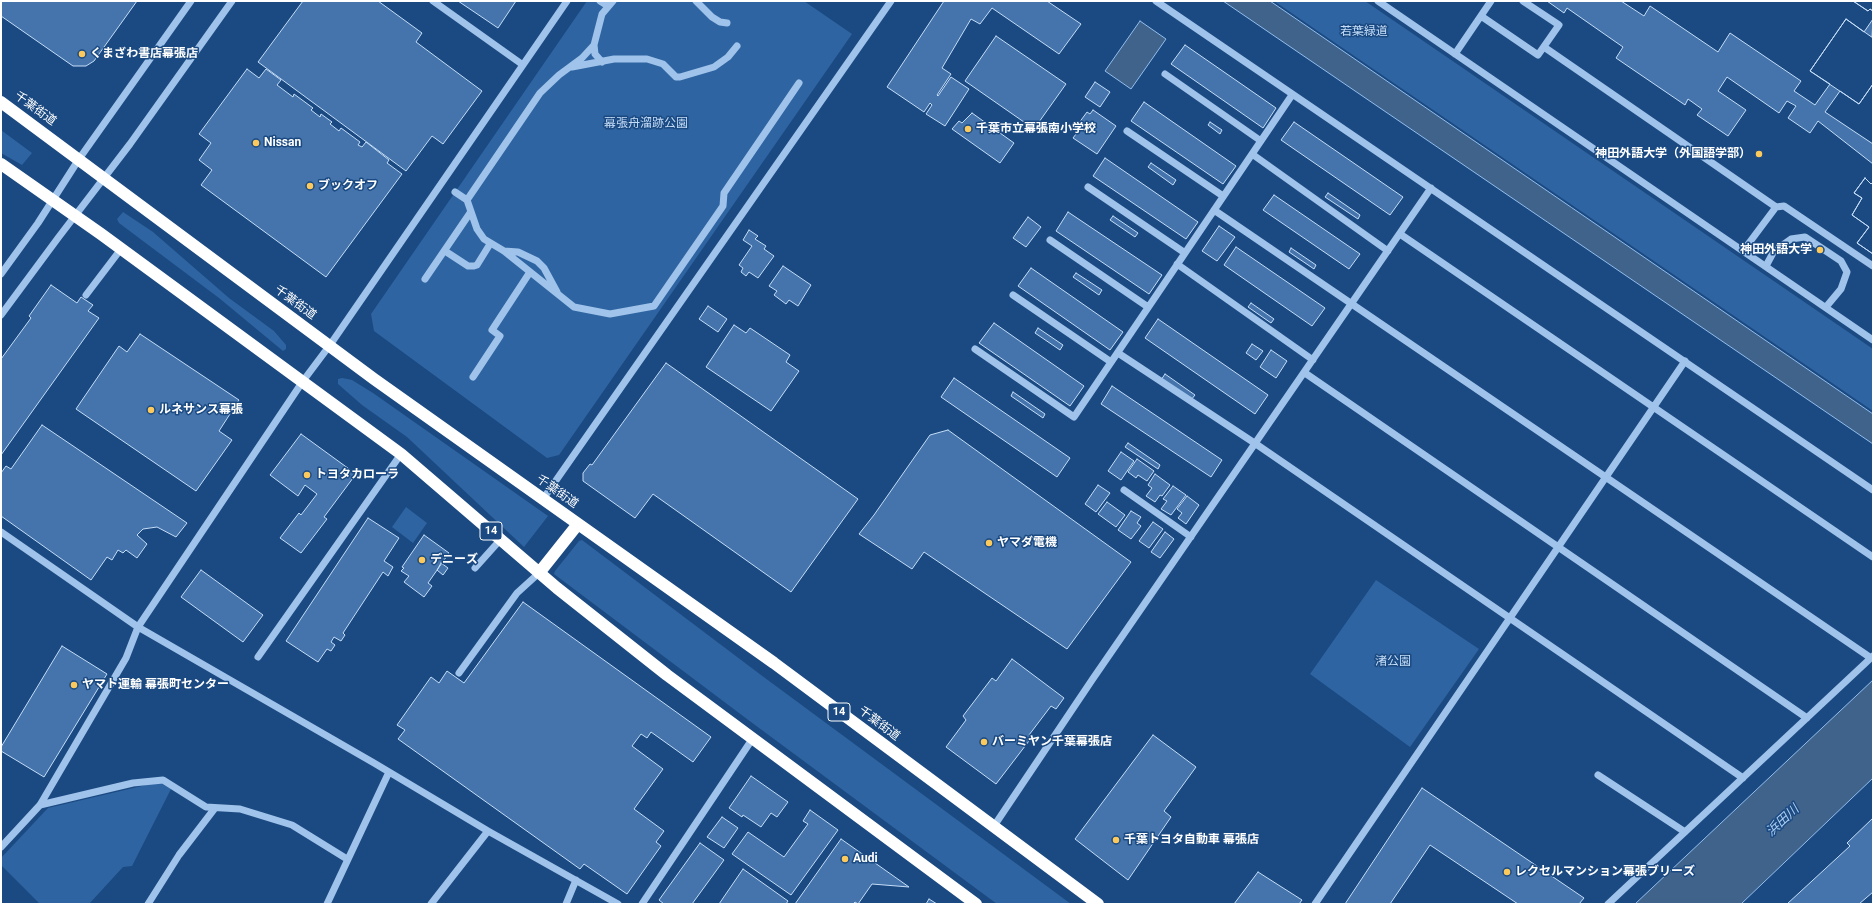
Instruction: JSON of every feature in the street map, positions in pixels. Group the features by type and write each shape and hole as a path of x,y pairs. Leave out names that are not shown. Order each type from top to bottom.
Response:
{"highway":[{"name":"千葉街道","path":"1,102 436,424 774,663 1098,904"},
{"name":"14","path":"1,164 76,216 401,454 539,573 667,675 976,904"},
{"path":"539,573 578,524"}],"street":[{"path":"1,274 53,200 79,159 191,1"},
{"path":"1,315 105,179 232,1"},
{"path":"433,1 523,65"},
{"path":"1,847 40,805 126,658 138,627 302,381 330,345 567,1"},
{"path":"600,1 610,4 599,21 594,45 595,54 602,62"},
{"path":"696,1 712,17 720,22 727,23"},
{"path":"543,499 891,1"},
{"path":"1156,1 1873,490"},
{"path":"1378,1 1873,340"},
{"path":"1455,54 1491,1"},
{"path":"1481,16 1538,55 1559,25 1523,1"},
{"path":"466,200 540,93 547,85 582,58 594,45"},
{"path":"568,68 634,58 655,60 663,64 676,77 680,77 714,67 728,57 737,46"},
{"path":"1544,47 1776,207 1784,206 1873,266"},
{"path":"1165,74 1261,141"},
{"path":"455,192 466,200 477,229 484,239 490,244 504,251 558,296 574,307 610,314 654,306 723,206 724,193 799,82"},
{"path":"975,350 1074,417 1292,95"},
{"path":"1127,131 1224,196"},
{"path":"1252,154 1388,251"},
{"path":"1088,188 1185,253"},
{"path":"994,826 1092,680 1432,188"},
{"path":"1743,251 1776,207"},
{"path":"1214,210 1872,657 1608,904"},
{"path":"425,279 470,213"},
{"path":"1400,234 1873,557"},
{"path":"1766,266 1774,251 1791,239 1805,237 1841,260 1847,272 1841,289 1826,307"},
{"path":"1050,240 1148,307"},
{"path":"445,251 468,266 474,266 490,244"},
{"path":"86,295 121,249"},
{"path":"504,251 518,252 537,261 544,268 558,296"},
{"path":"1177,264 1313,360"},
{"path":"473,376 500,336 492,330 530,272"},
{"path":"1013,295 1111,362"},
{"path":"1118,353 1256,444 1744,778"},
{"path":"1315,904 1685,361"},
{"path":"1304,373 1807,718"},
{"path":"258,657 401,454"},
{"path":"1124,490 1191,537"},
{"path":"1,532 138,627 488,831 618,904"},
{"path":"475,568 501,539"},
{"path":"458,673 517,593 539,573"},
{"path":"642,904 753,738"},
{"path":"327,904 389,772"},
{"path":"1598,775 1685,832"},
{"path":"40,805 126,784 163,780 206,807 240,809 292,825 347,859"},
{"path":"148,904 179,855 215,808"},
{"path":"431,904 488,831"},
{"path":"566,904 576,880"}],"green space":[{"name":"幕張舟溜跡公園","path":"587,1 804,1 852,34 559,455 547,458 374,331 371,314"},
{"name":"若葉緑道","path":"1274,1 1365,1 1873,349 1873,411"},
{"path":"1,130 32,153 22,165 1,153"},
{"path":"123,212 153,232 229,298 274,331 286,345 286,349 283,351 219,298 119,223 117,219"},
{"path":"342,378 352,380 373,393 548,516 524,547 407,437 362,405 338,384 338,379"},
{"path":"406,507 427,523 413,543 392,527"},
{"path":"582,540 761,675 1071,904 997,904 751,722 554,574 579,541"},
{"name":"渚公園","path":"1376,580 1479,649 1410,747 1310,674"},
{"path":"159,782 171,789 132,866 123,867 89,904 40,904 1,865 1,858 48,808"}],"water":[{"path":"1223,1 1270,1 1873,414 1873,444"},
{"path":"1140,21 1166,39 1131,89 1105,71"},
{"name":"浜田川","path":"1873,680 1873,778 1741,904 1635,904"}],"building":[{"path":"1,1 137,1 94,61 86,66 73,66 1,16"},
{"path":"303,1 378,1 422,33 416,42 482,91 443,144 432,136 406,171 258,62"},
{"path":"458,1 516,1 498,28"},
{"path":"944,1 1047,1 1081,24 1059,54 992,8 980,24 971,19 942,68 951,74 937,95 938,96 951,77 969,89 945,126 926,114 932,105 930,103 924,112 887,87"},
{"path":"1547,1 1621,1 1644,16 1650,6 1718,52 1730,33 1801,81 1794,91 1815,105 1830,84 1810,71 1846,19 1864,32 1873,19 1873,84 1859,104 1840,91 1825,112 1873,144 1873,164 1818,121 1810,133 1788,118 1796,106 1787,101 1779,113 1727,77 1718,91 1746,110 1728,136 1697,115 1702,109 1688,99 1685,105 1616,58 1623,47 1567,8 1564,13"},
{"path":"1853,1 1873,1 1873,11 1870,9 1868,11"},
{"path":"1853,1 1873,1 1873,11 1870,9 1868,11"},
{"path":"1846,19 1873,38 1873,84 1859,104 1810,71"},
{"path":"996,36 1066,84 1034,129 965,81"},
{"path":"1185,45 1276,108 1263,128 1171,64"},
{"path":"247,69 259,78 266,69 281,80 277,85 293,97 294,94 313,108 311,110 320,117 321,114 332,122 330,124 339,131 341,128 360,142 358,145 362,147 366,142 389,160 387,163 402,174 326,277 201,185 212,170 199,160 211,143 199,134"},
{"path":"1095,82 1110,92 1100,107 1085,97"},
{"path":"1144,102 1236,166 1223,184 1131,121"},
{"path":"1093,110 1116,126 1097,154 1073,138 1079,130 1076,127 1087,112 1090,114"},
{"path":"972,113 1014,143 1000,163 952,129 959,121 962,123"},
{"path":"1210,122 1222,130 1220,134 1208,125"},
{"path":"1294,122 1403,197 1390,215 1281,140"},
{"path":"1105,158 1198,222 1186,239 1093,176"},
{"path":"1151,163 1176,180 1173,185 1148,167"},
{"path":"1865,178 1871,184 1873,182 1873,254 1857,243 1869,227 1852,215 1862,198 1854,193"},
{"path":"1865,178 1871,184 1873,182 1873,254 1857,243 1869,227 1852,215 1862,198 1854,193"},
{"path":"1328,193 1360,215 1358,219 1325,197"},
{"path":"1274,195 1360,254 1349,269 1263,210"},
{"path":"1068,212 1162,275 1149,294 1056,231"},
{"path":"1113,216 1138,233 1135,237 1110,220"},
{"path":"1028,217 1041,227 1026,247 1013,238"},
{"path":"1219,226 1235,237 1217,261 1202,251"},
{"path":"749,230 758,236 755,239 766,246 764,249 774,256 758,278 749,272 746,276 741,272 743,268 739,265 752,246 743,240"},
{"path":"1236,247 1325,308 1312,326 1224,265"},
{"path":"1291,248 1316,265 1314,269 1289,252"},
{"path":"783,266 811,285 798,306 789,300 786,304 774,295 777,291 769,286"},
{"path":"1031,268 1123,332 1110,350 1018,286"},
{"path":"1076,273 1102,290 1099,295 1073,277"},
{"path":"51,285 77,303 81,297 93,305 88,311 99,318 1,455 1,359 31,318 29,316"},
{"path":"1251,303 1274,319 1271,323 1248,307"},
{"path":"708,306 727,319 718,332 699,319"},
{"path":"1158,319 1268,395 1255,414 1145,338"},
{"path":"994,323 1084,386 1070,406 979,343"},
{"path":"734,325 746,333 750,328 790,355 786,362 799,371 771,411 706,367"},
{"path":"1038,328 1063,345 1060,350 1035,333"},
{"path":"140,334 239,400 219,431 232,440 196,491 76,409 119,346 127,352"},
{"path":"1252,344 1263,351 1256,360 1246,353"},
{"path":"1271,350 1287,361 1276,378 1260,367"},
{"path":"666,363 858,499 791,592 653,494 635,518 583,481 583,473 590,464 592,465"},
{"path":"1165,374 1195,395 1191,400 1161,380"},
{"path":"954,378 1070,458 1057,477 941,397"},
{"path":"1112,386 1222,460 1211,477 1101,404"},
{"path":"1013,392 1045,414 1043,418 1011,396"},
{"path":"42,425 187,523 176,537 157,527 143,529 137,535 147,544 137,558 126,550 123,553 118,550 112,560 107,557 91,580 1,516 1,473 6,466 11,469"},
{"name":"ヤマダ電機","path":"948,430 1131,562 1067,649 924,552 912,569 859,534 930,435"},
{"path":"301,434 356,474 324,517 327,519 301,553 280,538 299,513 301,515 317,494 305,485 298,496 270,475"},
{"path":"1128,443 1160,465 1158,469 1125,447"},
{"path":"1121,452 1134,461 1121,480 1108,471"},
{"path":"1137,459 1154,471 1147,481 1138,475 1136,478 1128,472"},
{"path":"1155,474 1170,485 1162,496 1160,495 1155,502 1146,496 1152,488 1148,485"},
{"path":"1098,485 1110,493 1096,512 1085,504"},
{"path":"1173,486 1186,495 1171,515 1161,509 1167,501 1163,499"},
{"path":"1187,496 1199,505 1186,524 1178,518 1182,513 1177,509"},
{"path":"1107,502 1125,515 1116,527 1098,514"},
{"path":"1131,511 1141,517 1137,523 1141,526 1131,539 1118,530"},
{"path":"368,518 399,538 384,561 393,567 388,576 383,572 343,633 345,635 341,641 334,637 331,642 335,645 331,651 327,649 318,662 286,641"},
{"path":"1153,522 1163,529 1149,548 1139,541"},
{"path":"1165,532 1174,539 1160,558 1151,552"},
{"path":"424,535 449,553 428,583 432,586 424,597 404,582 409,576 401,571 404,568 402,567"},
{"path":"441,563 448,568 443,575 437,570"},
{"path":"201,570 263,615 243,642 181,597"},
{"path":"523,602 711,737 693,762 651,732 647,738 641,734 632,746 663,769 634,809 664,831 656,842 661,846 627,894 584,864 580,869 398,739 405,730 397,725 431,677 439,683 447,671 464,683"},
{"path":"62,646 107,674 44,777 1,751 1,747"},
{"path":"1012,659 1064,698 1056,709 1051,706 1029,735 1032,737 996,784 946,747 966,720 963,716 992,678 996,681"},
{"path":"1153,735 1196,767 1164,811 1171,817 1128,880 1075,839"},
{"path":"751,776 788,802 777,817 771,813 761,827 729,808"},
{"name":"レクセルマンション幕張ブリーズ","path":"1422,788 1584,898 1579,904 1518,904 1430,845 1390,904 1345,904"},
{"path":"810,810 838,830 791,895 732,854 748,832 784,857 808,824 803,821"},
{"path":"722,817 738,828 724,848 707,837"},
{"path":"1873,818 1873,892 1859,904 1787,904 1850,846 1847,843"},
{"path":"841,839 909,887 872,884 858,904 855,902 853,904 795,904"},
{"path":"700,843 724,860 692,904 664,904 659,900"},
{"path":"743,869 788,901 786,904 719,904"},
{"path":"1258,872 1302,900 1299,904 1234,904"},
{"path":"929,899 937,904 926,904"}],"place":[{"name":"くまざわ書店幕張店","path":"82,54"},
{"name":"千葉市立幕張南小学校","path":"968,129"},
{"name":"Nissan","path":"256,143"},
{"name":"神田外語大学（外国語学部）","path":"1759,154"},
{"name":"ブックオフ","path":"310,186"},
{"name":"神田外語大学","path":"1820,250"},
{"name":"ルネサンス幕張","path":"151,410"},
{"name":"トヨタカローラ","path":"307,475"},
{"name":"ヤマダ電機","path":"989,543"},
{"name":"デニーズ","path":"422,560"},
{"name":"ヤマト運輸 幕張町センター","path":"74,685"},
{"name":"バーミヤン千葉幕張店","path":"984,742"},
{"name":"千葉トヨタ自動車 幕張店","path":"1116,840"},
{"name":"Audi","path":"845,859"},
{"name":"レクセルマンション幕張ブリーズ","path":"1507,872"}]}
